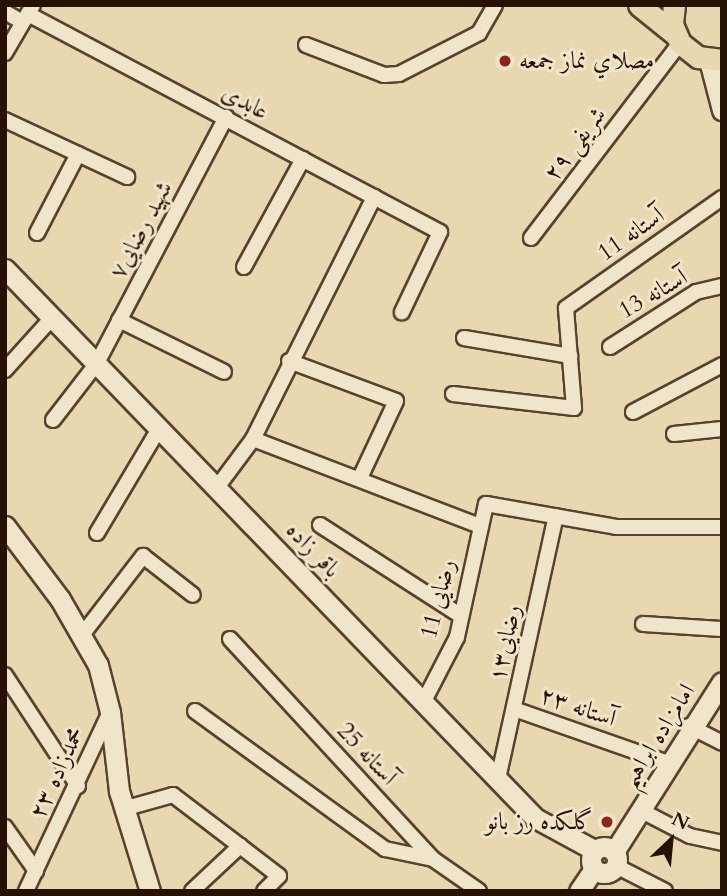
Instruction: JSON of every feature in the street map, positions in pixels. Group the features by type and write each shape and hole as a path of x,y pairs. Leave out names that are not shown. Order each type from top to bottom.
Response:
{"main road":[{"path":"639,5 678,39 715,60"},
{"path":"674,5 678,39"}],"street":[{"path":"306,45 384,75 399,74 479,33 495,5"},
{"name":"عابدی","path":"5,12 28,14 440,232 402,312"},
{"path":"5,52 28,14"},
{"name":"شریفی ۲۹","path":"530,239 678,39"},
{"path":"715,60 722,110"},
{"name":"شهید رضایی۷","path":"53,420 97,363 226,117"},
{"path":"5,120 127,177"},
{"path":"37,233 78,154"},
{"path":"244,267 303,159"},
{"path":"218,486 253,439 289,361 374,197"},
{"name":"آستانه 11","path":"570,356 566,308 722,198"},
{"name":"باقر زاده","path":"5,269 218,486 535,818 605,859"},
{"name":"آستانه 13","path":"610,347 696,292 722,286"},
{"path":"5,370 52,318"},
{"path":"119,320 224,372"},
{"path":"453,394 574,408 570,356 464,338"},
{"path":"289,361 396,401 360,478"},
{"path":"633,412 722,365"},
{"path":"97,533 160,427"},
{"path":"674,435 722,429"},
{"path":"253,439 480,526"},
{"name":"رضایی 11","path":"424,701 457,637 486,504 556,516"},
{"path":"556,516 616,527 722,527"},
{"name":"رضایی۱۳","path":"498,779 556,516"},
{"path":"320,525 461,617"},
{"path":"5,526 82,635 97,665 110,712 123,809 150,891"},
{"path":"82,635 143,556 192,595"},
{"path":"643,624 722,629"},
{"name":"آستانه 25","path":"230,639 433,859 479,891"},
{"path":"5,675 78,786"},
{"name":"امامزاده ابراهیم","path":"579,891 640,810 689,726 722,682"},
{"name":"آستانه ۲۳","path":"514,709 668,763"},
{"path":"195,711 385,849 433,859"},
{"name":"محمدزاده ۲۳","path":"26,891 78,786 110,712"},
{"path":"689,726 722,743"},
{"path":"123,809 173,795 279,876 264,891"},
{"path":"640,810 690,836 722,843"},
{"path":"5,827 36,871"},
{"path":"192,891 240,846"},
{"path":"605,859 660,890"}],"place":[{"name":"مصلاي نماز جمعه","path":"505,61"},
{"name":"گلکده رز بانو","path":"607,822"}]}
